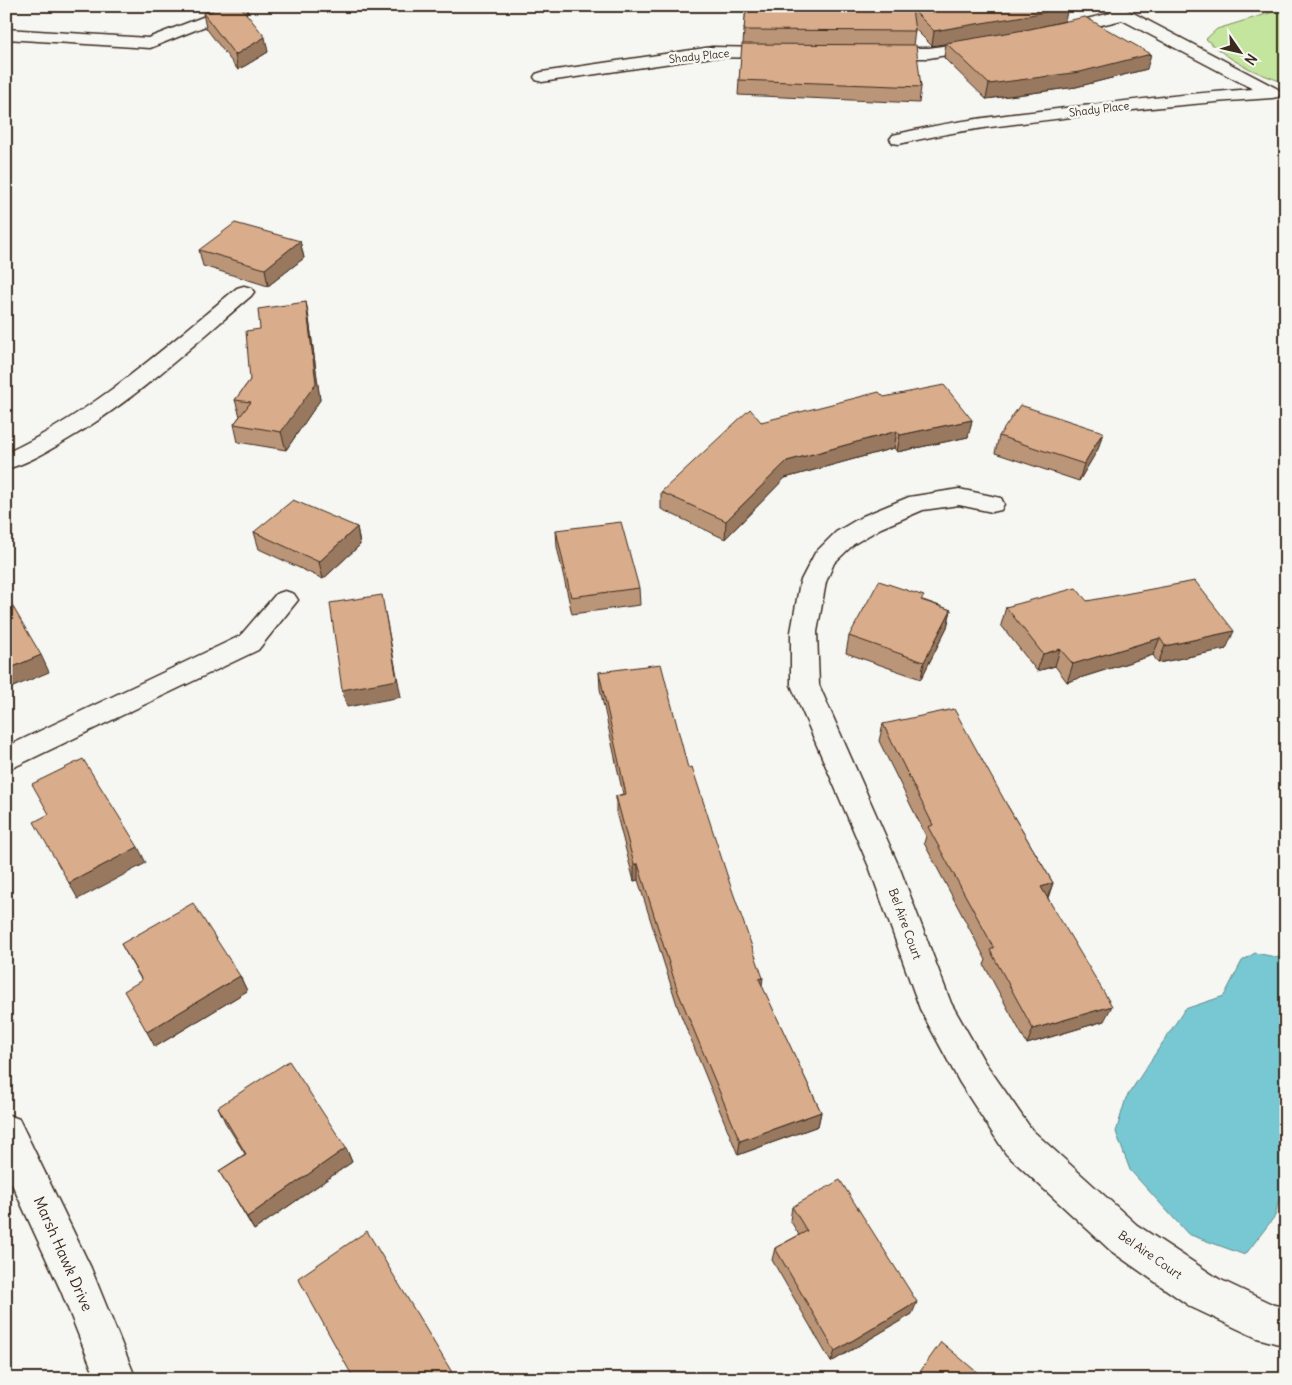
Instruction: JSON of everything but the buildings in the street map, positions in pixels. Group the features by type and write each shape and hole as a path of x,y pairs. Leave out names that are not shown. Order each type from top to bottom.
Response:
{"street":[{"path":"1108,6 1279,96"},
{"path":"1047,33 1123,15"},
{"path":"6,34 150,43 208,20"},
{"path":"870,53 929,53 1000,42"},
{"name":"Shady Place","path":"542,78 712,52 791,53"},
{"name":"Shady Place","path":"899,139 958,126 1191,98 1279,96"},
{"path":"6,462 24,455 69,430 135,382 244,292"},
{"name":"Bel Aire Court","path":"992,504 959,497 918,503 872,522 845,538 824,559 812,582 804,632 805,685 885,869 937,1009 972,1072 1019,1142 1132,1243 1205,1293 1271,1324 1286,1328"},
{"path":"6,760 249,643 285,600"},
{"name":"Marsh Hawk Drive","path":"9,1143 77,1282 116,1379"}],"green space":[{"path":"1286,8 1286,83 1243,66 1224,54 1206,39 1217,29"}],"water":[{"path":"1255,953 1286,959 1286,1171 1275,1216 1245,1255 1188,1234 1130,1170 1116,1132 1126,1098 1185,1009 1224,996 1242,961"}]}
